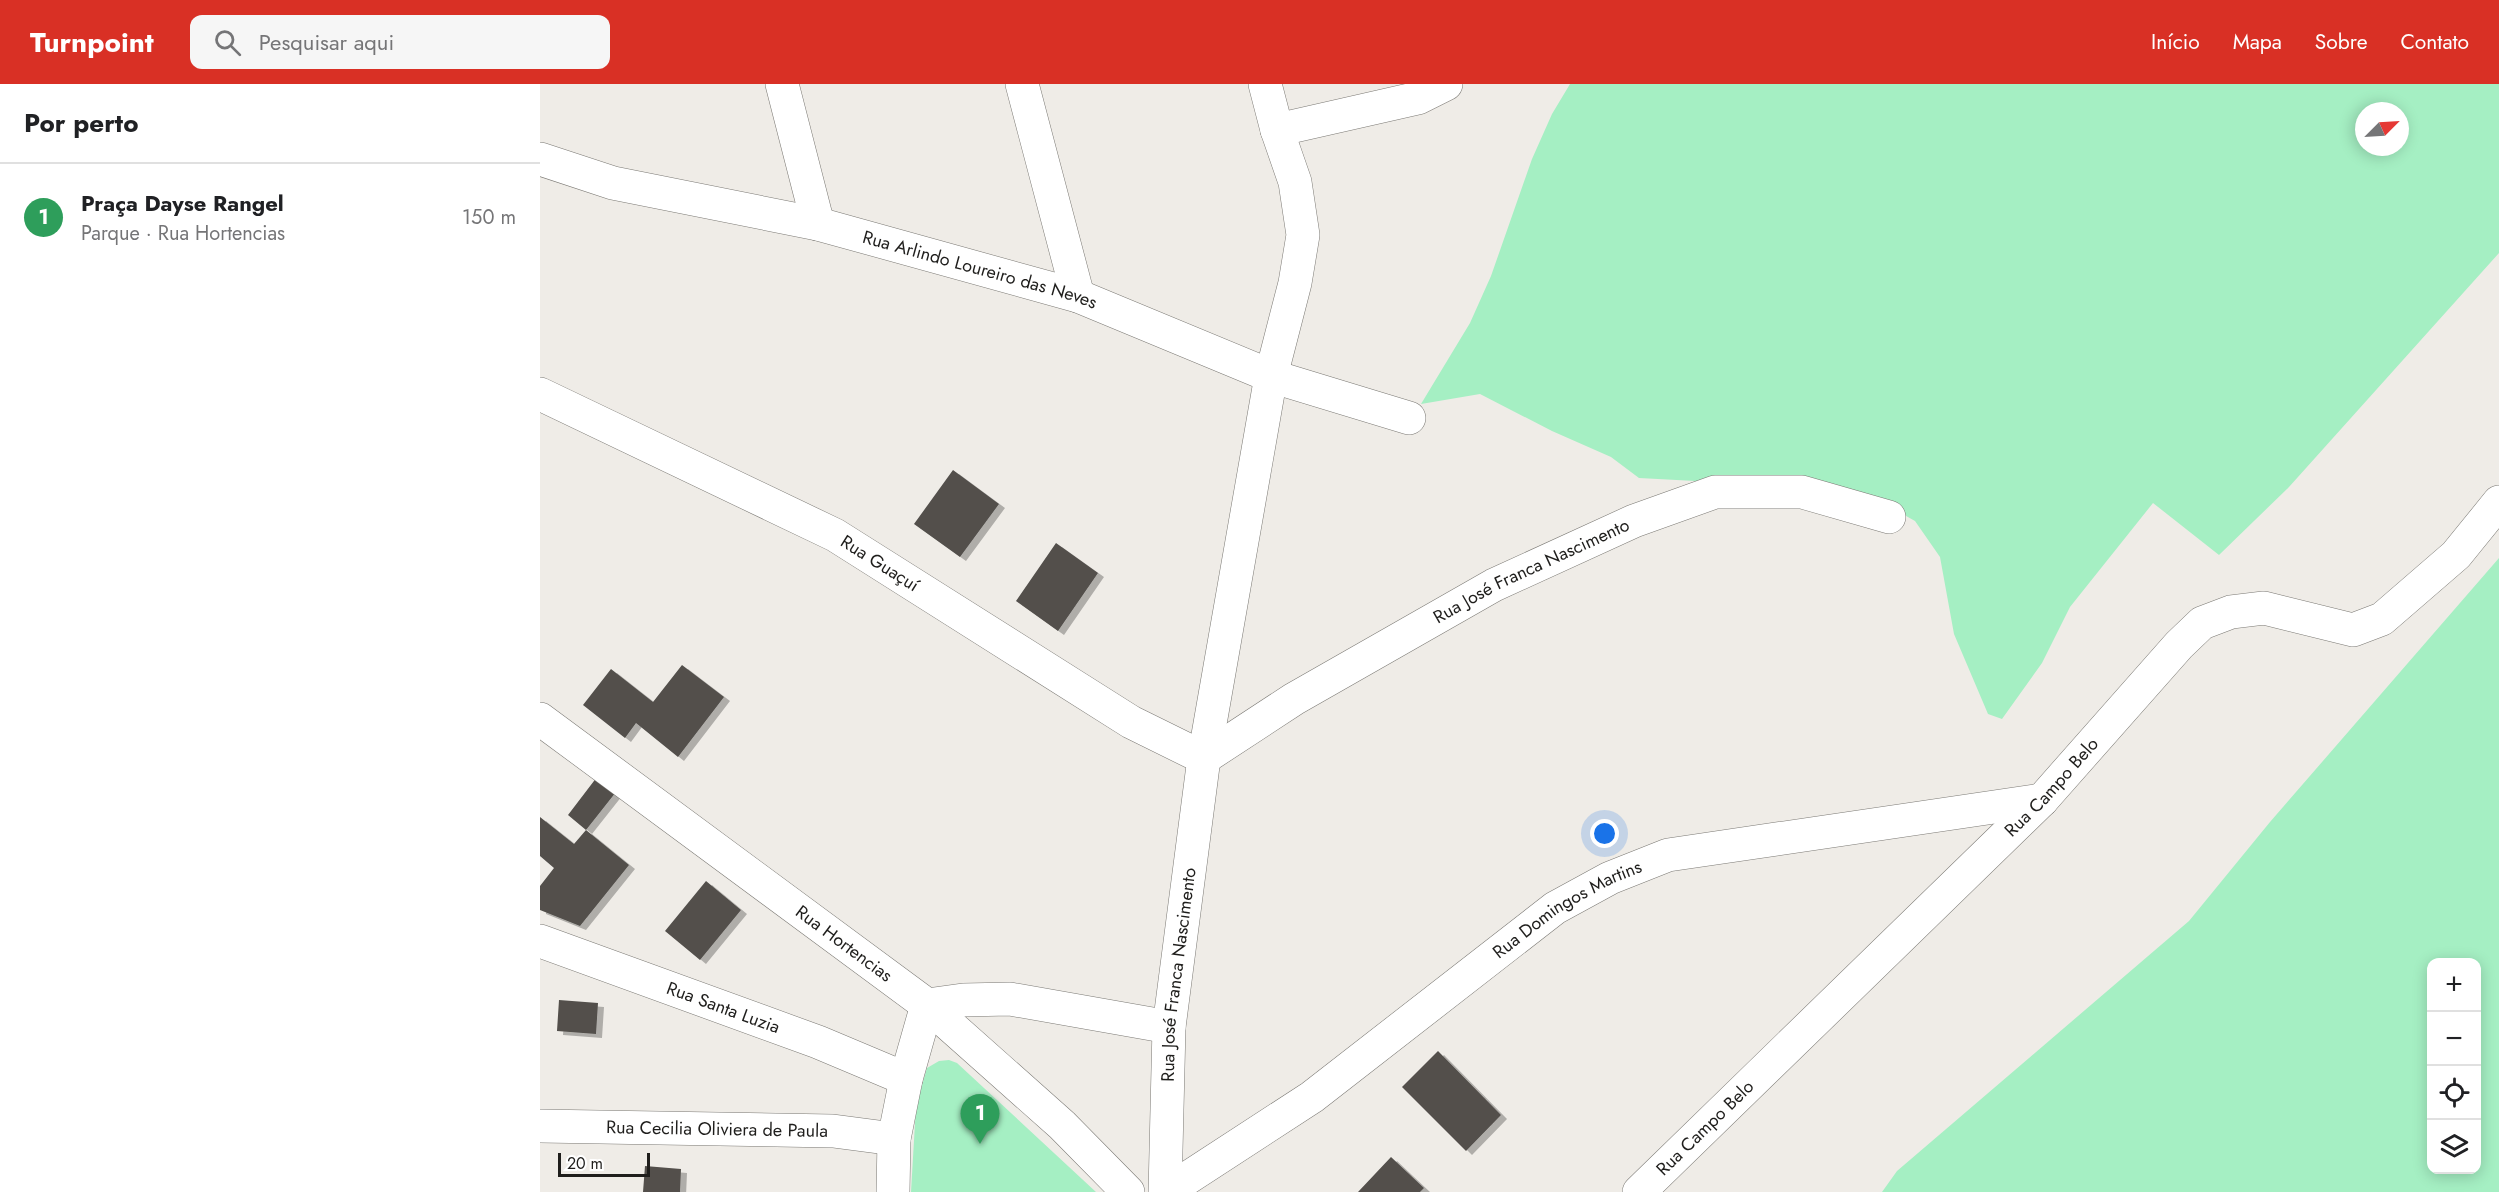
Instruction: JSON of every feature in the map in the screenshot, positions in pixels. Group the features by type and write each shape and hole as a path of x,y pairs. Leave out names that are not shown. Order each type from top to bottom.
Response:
{"street":[{"path":"782,84 818,224"},
{"path":"1022,84 1078,296"},
{"name":"Rua José Franca Nascimento","path":"1166,1192 1169,1027 1204,758 1271,376 1295,283 1303,235 1295,182 1277,130 1265,84"},
{"path":"1277,130 1418,98 1446,84"},
{"name":"Rua Arlindo Loureiro das Neves","path":"540,158 613,183 818,224 1078,296 1271,376 1409,418"},
{"name":"Rua Guaçuí","path":"540,394 836,535 1131,722 1204,758"},
{"name":"Rua José Franca Nascimento","path":"1204,758 1294,699 1494,585 1634,520 1715,492 1802,492 1889,517"},
{"name":"Rua Campo Belo","path":"1639,1192 2042,800 2179,645 2202,623 2231,612 2264,608 2353,630 2382,620 2456,555 2499,502"},
{"name":"Rua Hortencias","path":"540,718 927,1005 1062,1125 1128,1192"},
{"name":"Rua Domingos Martins","path":"1166,1192 1312,1098 1555,908 1610,878 1668,855 2042,800"},
{"name":"Rua Santa Luzia","path":"540,941 818,1042 906,1079"},
{"path":"893,1192 894,1139 906,1079 927,1005 963,1000 1010,999 1169,1027"},
{"name":"Rua Cecilia Oliviera de Paula","path":"540,1126 833,1131 894,1139"}],"green space":[{"path":"1570,84 2499,84 2499,253 2289,487 2219,555 2153,503 2070,607 2042,663 2002,719 1988,714 1954,634 1940,557 1915,521 1874,498 1809,487 1639,478 1611,457 1552,431 1480,394 1421,404 1470,323 1491,276 1532,159 1552,114"},
{"path":"2499,558 2499,1192 1882,1192 1897,1171 2189,921 2270,822"},
{"path":"949,1060 957,1063 1096,1192 911,1192 916,1106 927,1068 939,1061"}],"building":[{"path":"953,470 999,504 960,557 914,524"},
{"path":"1056,543 1098,573 1058,631 1016,601"},
{"path":"682,665 724,697 678,757 636,723 625,738 583,705 611,669 653,702"},
{"path":"597,777 616,792 586,830 568,815"},
{"path":"540,817 574,844 586,830 629,865 580,926 540,910 540,886 554,868 540,856"},
{"path":"706,881 741,910 700,960 665,931"},
{"path":"559,1000 598,1003 596,1034 557,1031"},
{"path":"1438,1051 1501,1115 1466,1151 1402,1087"},
{"path":"1391,1157 1424,1188 1420,1192 1358,1192"},
{"path":"645,1166 681,1169 680,1192 643,1192"}],"place":[{"name":"Praça Dayse Rangel","path":"980,1144"}]}
